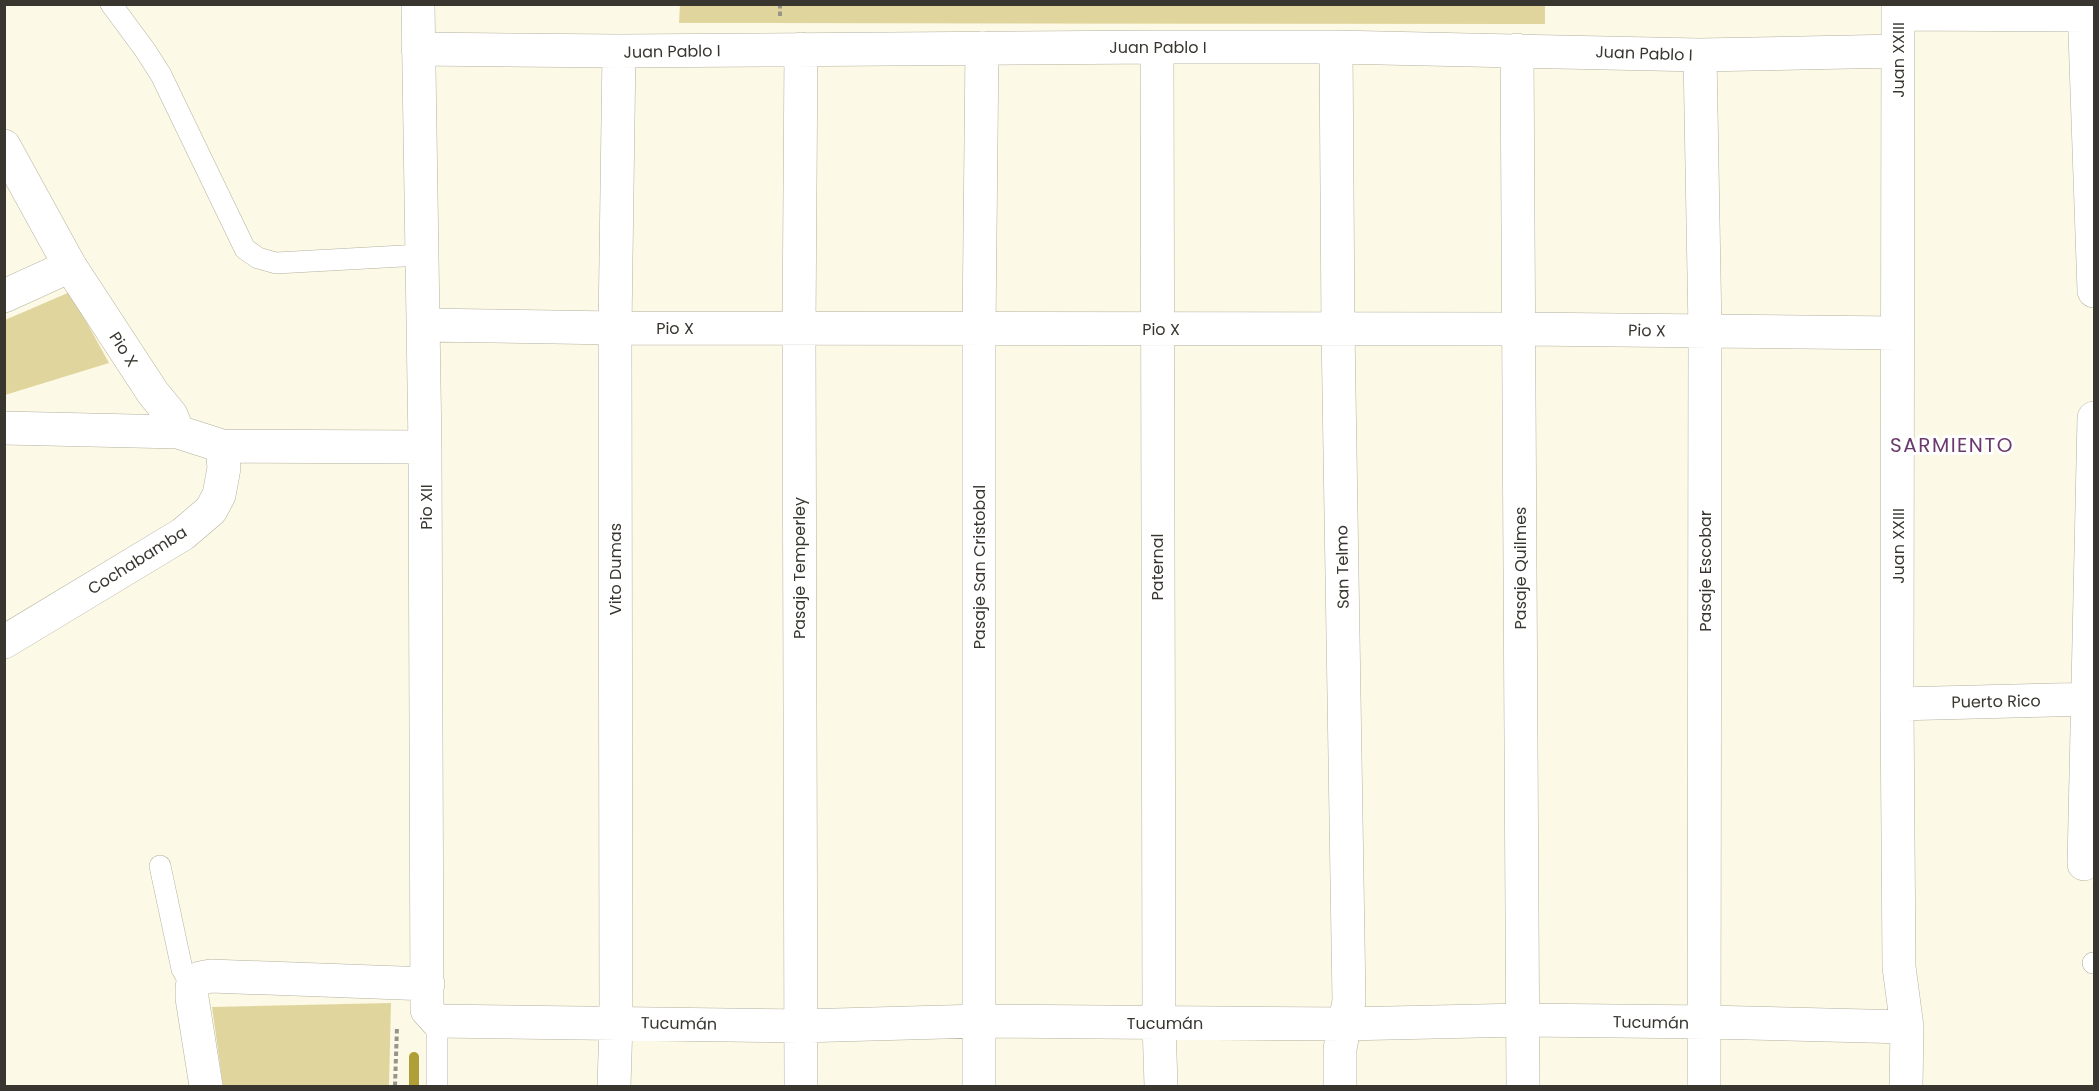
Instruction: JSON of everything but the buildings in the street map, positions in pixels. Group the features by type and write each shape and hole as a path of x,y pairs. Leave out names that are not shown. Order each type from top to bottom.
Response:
{"street":[{"name":"Pio XII","path":"418,4 425,447 423,999"},
{"path":"1898,9 2087,12 2094,291"},
{"name":"Juan XXIII","path":"1898,9 1897,704 1899,967 1907,1028 1906,1086"},
{"name":"Paternal","path":"1157,47 1161,1086"},
{"name":"Juan Pablo I","path":"418,49 619,51 1336,47 1700,55 1898,51"},
{"name":"San Telmo","path":"1336,47 1338,329 1349,1001 1340,1049 1340,1086"},
{"name":"Pasaje San Cristobal","path":"979,1086 979,329 982,48"},
{"name":"Pasaje Temperley","path":"801,50 799,328 801,1086"},
{"name":"Pasaje Quilmes","path":"1517,50 1523,1086"},
{"name":"Vito Dumas","path":"614,1086 616,1022 615,328 619,51"},
{"name":"Pasaje Escobar","path":"1700,55 1705,330 1706,1022 1704,1086"},
{"name":"Pio X","path":"4,146 70,266 153,393 171,415 178,432"},
{"path":"4,296 70,266"},
{"name":"Pio X","path":"423,325 979,329 1519,328 1899,333"},
{"path":"2084,864 2091,699 2094,418"},
{"path":"4,428 178,432 222,446 425,447"},
{"name":"Cochabamba","path":"4,642 183,534 211,510 219,495 224,468 222,446"},
{"name":"Puerto Rico","path":"1897,704 2091,699"},
{"name":"Tucumán","path":"192,987 200,978 211,976 616,1022 800,1026 980,1021 1345,1024 1523,1020 1706,1022 1907,1028"},
{"path":"192,987 206,1086"}],"lane":[{"path":"111,4 161,75 245,249 258,258 276,263 421,255"},
{"path":"160,866 182,969 192,987"},
{"path":"423,999 437,1086"}],"path":[{"path":"395,1086 423,999"}],"shaded area":[{"path":"680,4 1545,4 1545,24 679,23"},
{"path":"70,292 109,363 5,395 5,320"},
{"path":"391,1003 389,1086 223,1086 212,1007"}],"waterway":[{"path":"414,1057 414,1086"}],"district":[{"name":"SARMIENTO","path":"1952,445"}]}
